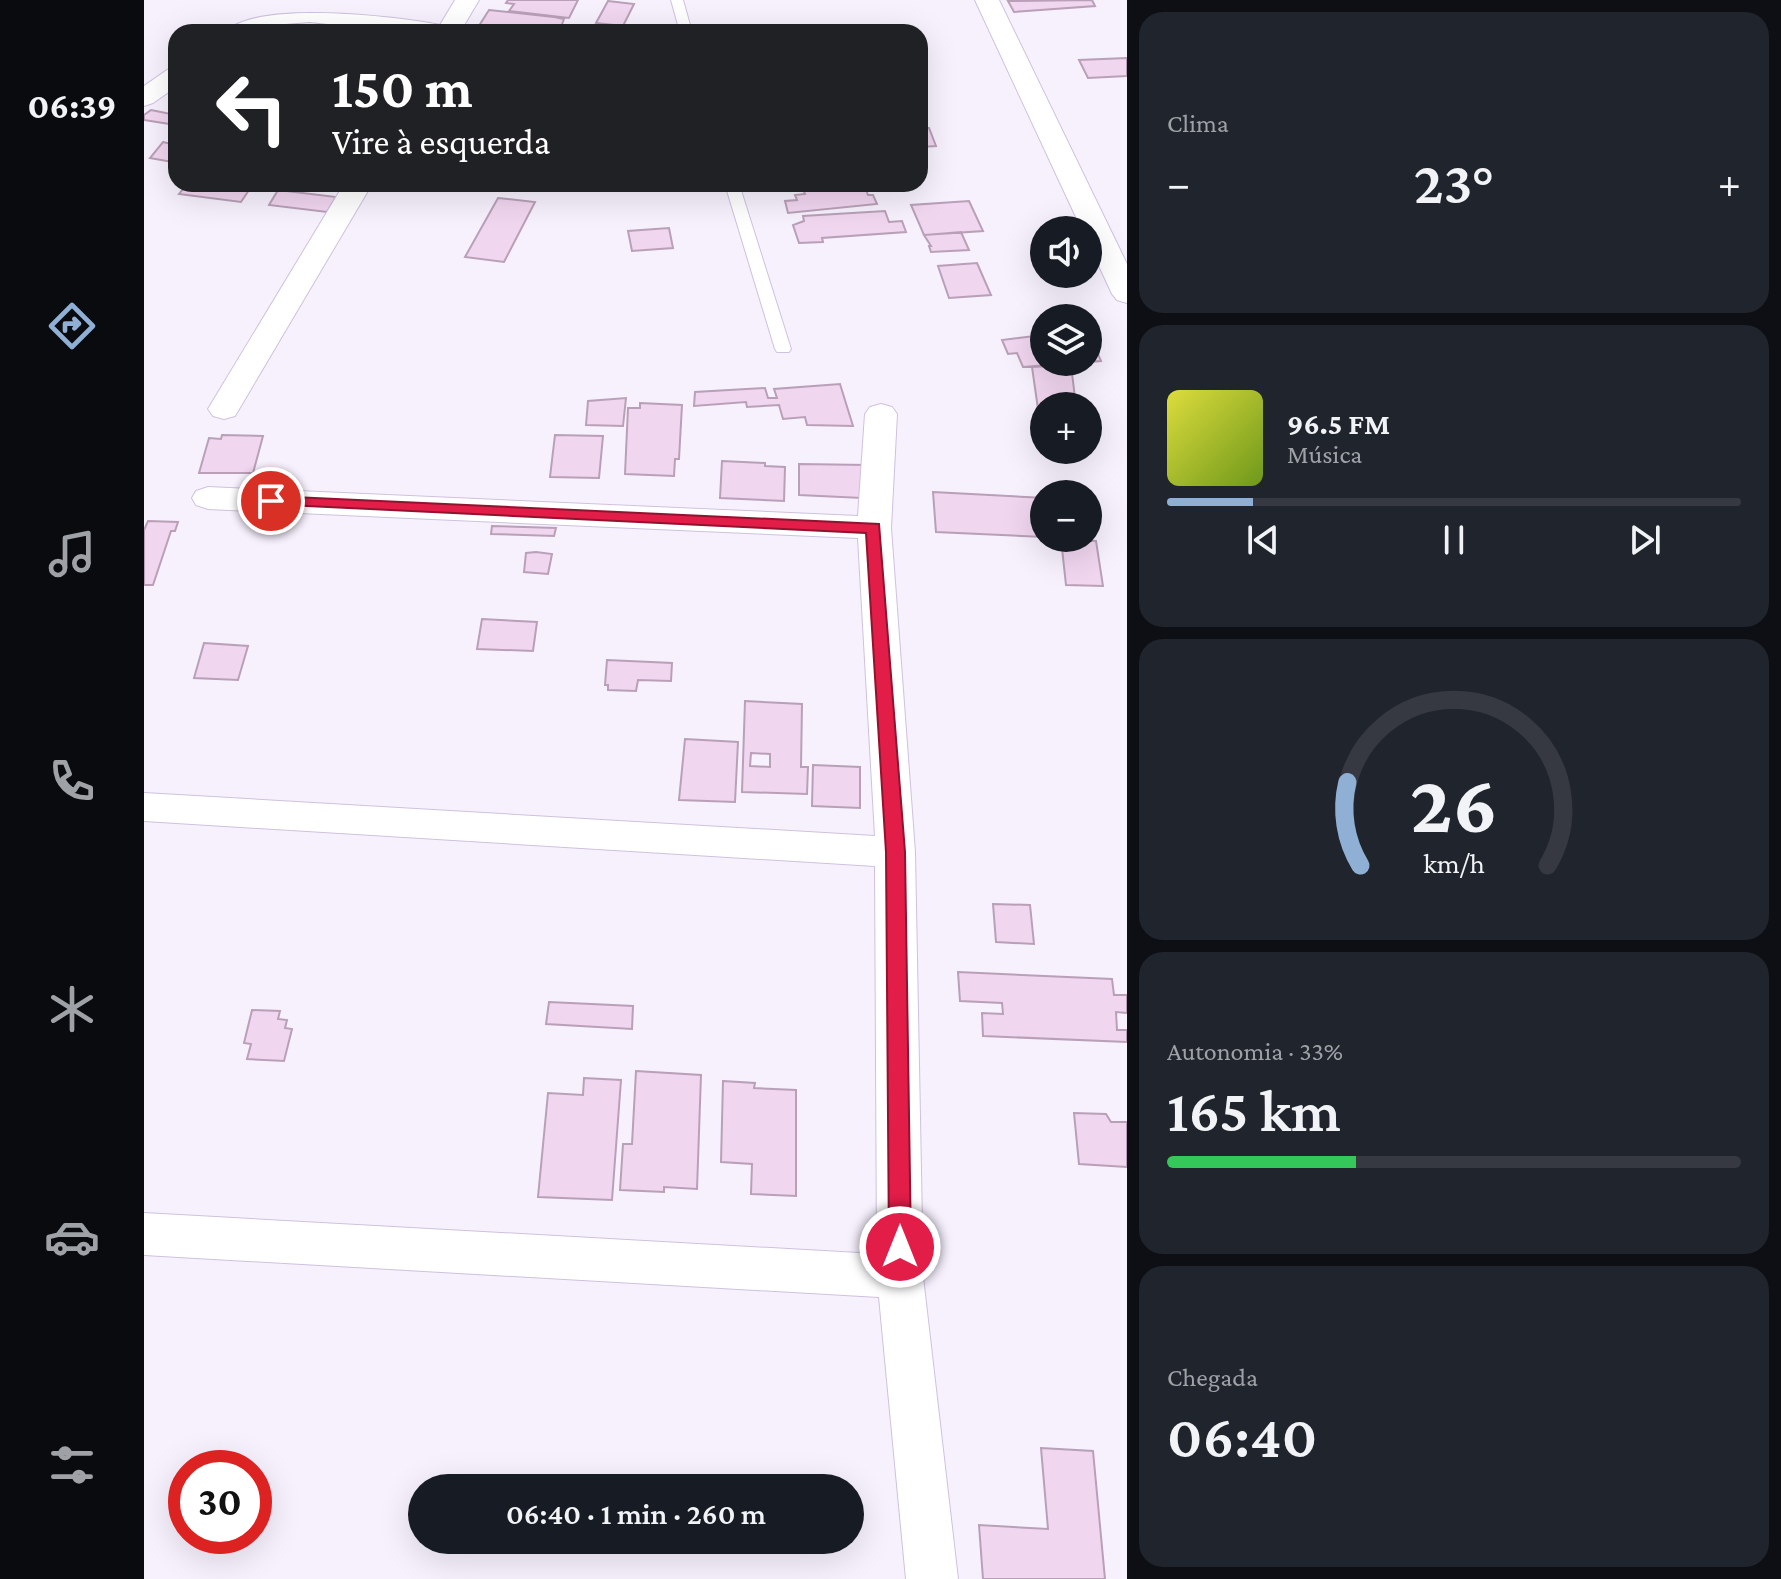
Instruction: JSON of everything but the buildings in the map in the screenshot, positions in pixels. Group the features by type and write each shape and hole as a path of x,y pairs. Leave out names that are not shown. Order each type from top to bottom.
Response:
{"street":[{"path":"453,24 467,0"},
{"path":"987,0 1127,294"},
{"path":"254,24 277,13 302,10 389,24"},
{"path":"144,98 168,81"},
{"path":"224,409 353,192"},
{"path":"881,414 874,528 895,852 900,1277 932,1579"},
{"path":"208,498 874,528"},
{"path":"144,807 895,852"},
{"path":"144,1234 900,1277"}],"lane":[{"path":"677,0 684,24"},
{"path":"734,192 783,349"}],"route":[{"path":"271,501 874,528 895,852 900,1247"}]}
